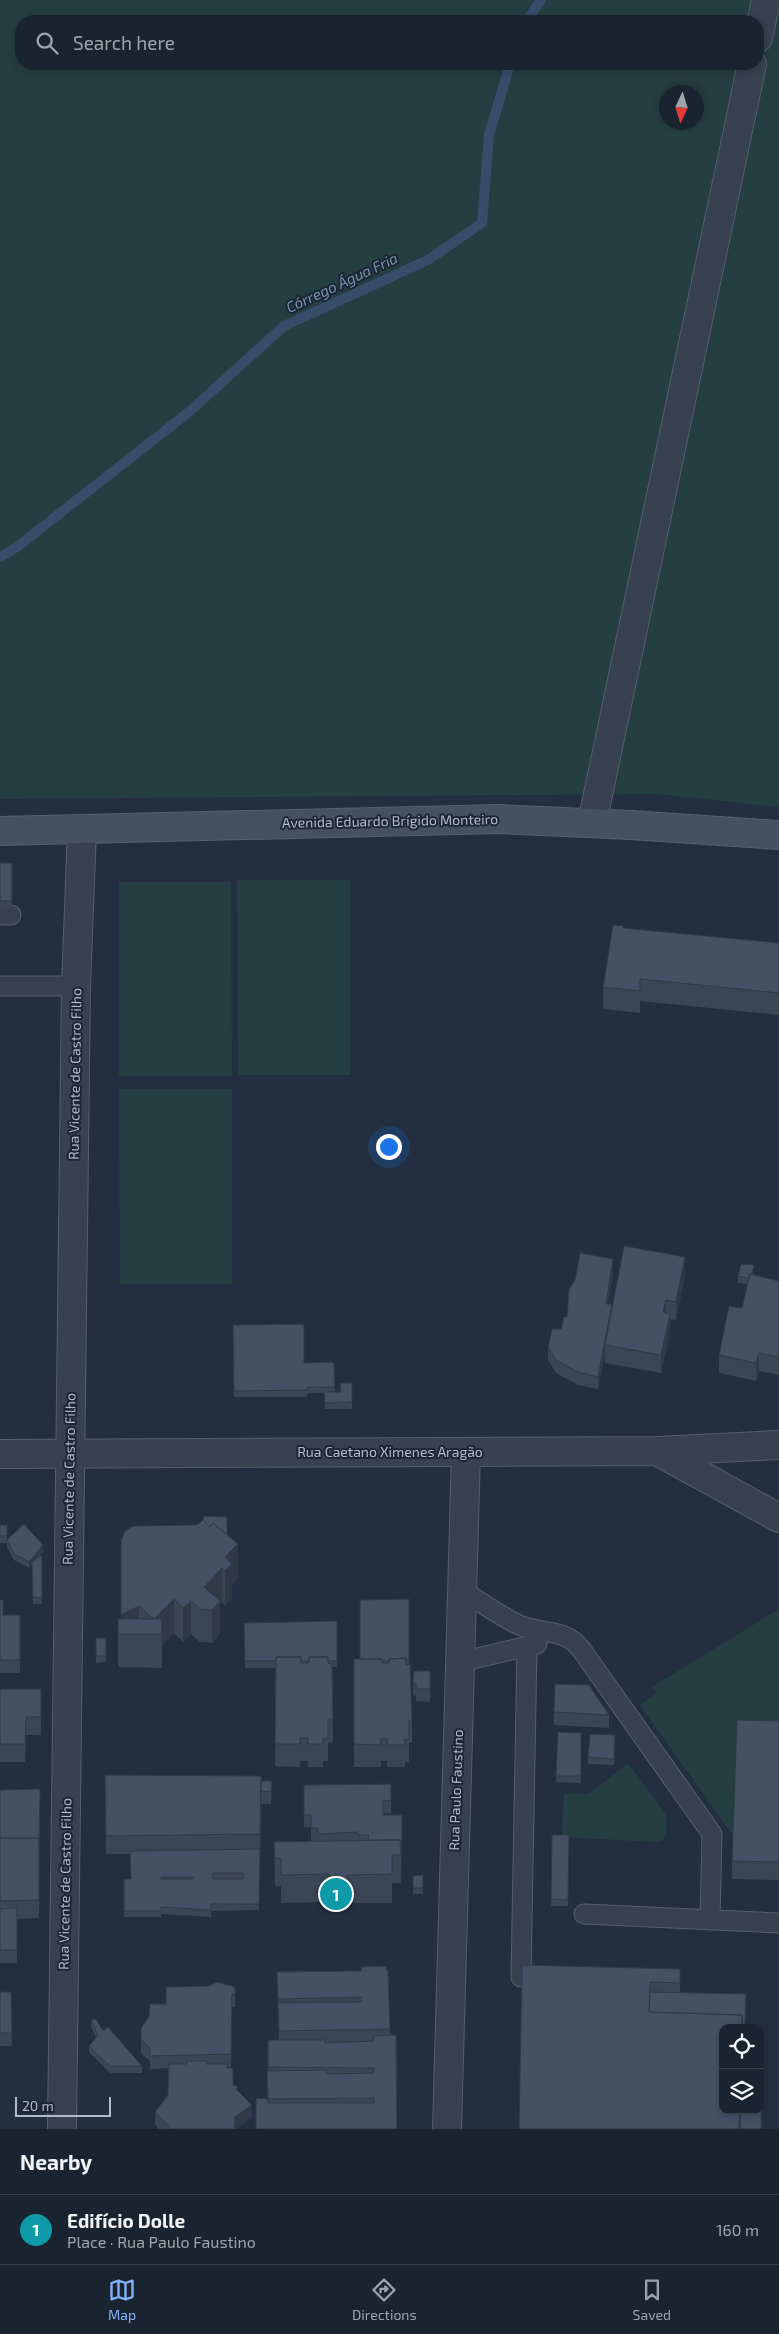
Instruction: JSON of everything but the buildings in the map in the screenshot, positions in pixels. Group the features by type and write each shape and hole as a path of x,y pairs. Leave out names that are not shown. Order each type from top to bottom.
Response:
{"main road":[{"name":"Avenida Eduardo Brígido Monteiro","path":"0,831 498,819 779,835"}],"street":[{"path":"763,15 766,0"},
{"path":"592,823 751,70"},
{"name":"Rua Vicente de Castro Filho","path":"62,2129 76,986 82,829"},
{"name":"Rua Caetano Ximenes Aragão","path":"0,1454 656,1451 779,1446"},
{"path":"656,1451 779,1518"},
{"name":"Rua Paulo Faustino","path":"447,2129 466,1452"}],"lane":[{"path":"0,986 76,986"},
{"path":"462,1590 515,1624 535,1631 563,1634 581,1649 712,1834 710,1920"},
{"path":"460,1662 543,1643 564,1644 581,1649"},
{"path":"520,1977 527,1646"},
{"path":"584,1914 779,1923"}],"green space":[{"path":"0,0 779,0 779,807 657,794 0,799"},
{"path":"237,880 350,880 350,1075 238,1075"},
{"path":"119,882 231,882 232,1076 119,1076"},
{"path":"119,1089 232,1089 232,1284 120,1284"},
{"path":"779,1609 779,1739 734,1837 640,1705 656,1693 652,1687"},
{"path":"628,1763 666,1814 667,1832 662,1841 562,1837 564,1793 589,1794"}],"waterway":[{"name":"Córrego Água Fria","path":"531,15 541,0"},
{"name":"Córrego Água Fria","path":"0,557 17,547 189,412 284,326 428,260 482,223 489,135 508,70"}],"place":[{"name":"Edifício Dolle","path":"336,1894"}]}
